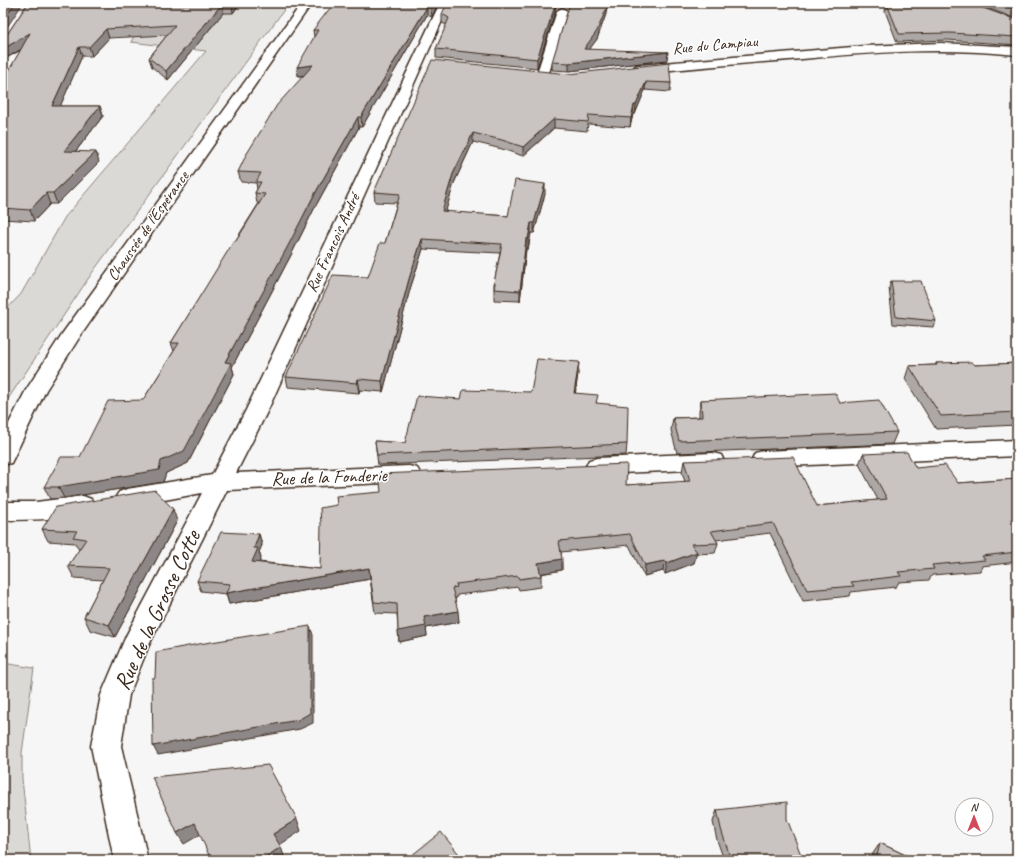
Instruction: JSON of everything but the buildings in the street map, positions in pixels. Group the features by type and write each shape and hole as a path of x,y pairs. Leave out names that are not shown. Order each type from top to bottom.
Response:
{"street":[{"name":"Chaussée de l'Espérance","path":"3,457 36,390 69,338 307,3"},
{"name":"Rue Francois André","path":"219,482 257,410 425,61 445,3"},
{"path":"556,75 539,72 562,11"},
{"name":"Rue du Campiau","path":"630,70 918,47 969,46 1017,51"},
{"path":"578,467 1017,448"},
{"name":"Rue de la Fonderie","path":"3,511 64,509 219,482 426,473"},
{"name":"Rue de la Grosse Cotte","path":"131,860 106,746 115,695 136,644 219,482"}],"shaded area":[{"path":"227,3 289,3 92,273 6,402 3,403 3,313 21,294 65,217 206,51 131,42 142,20"},
{"path":"3,663 34,668 22,753 22,779 31,860 3,860"}]}
